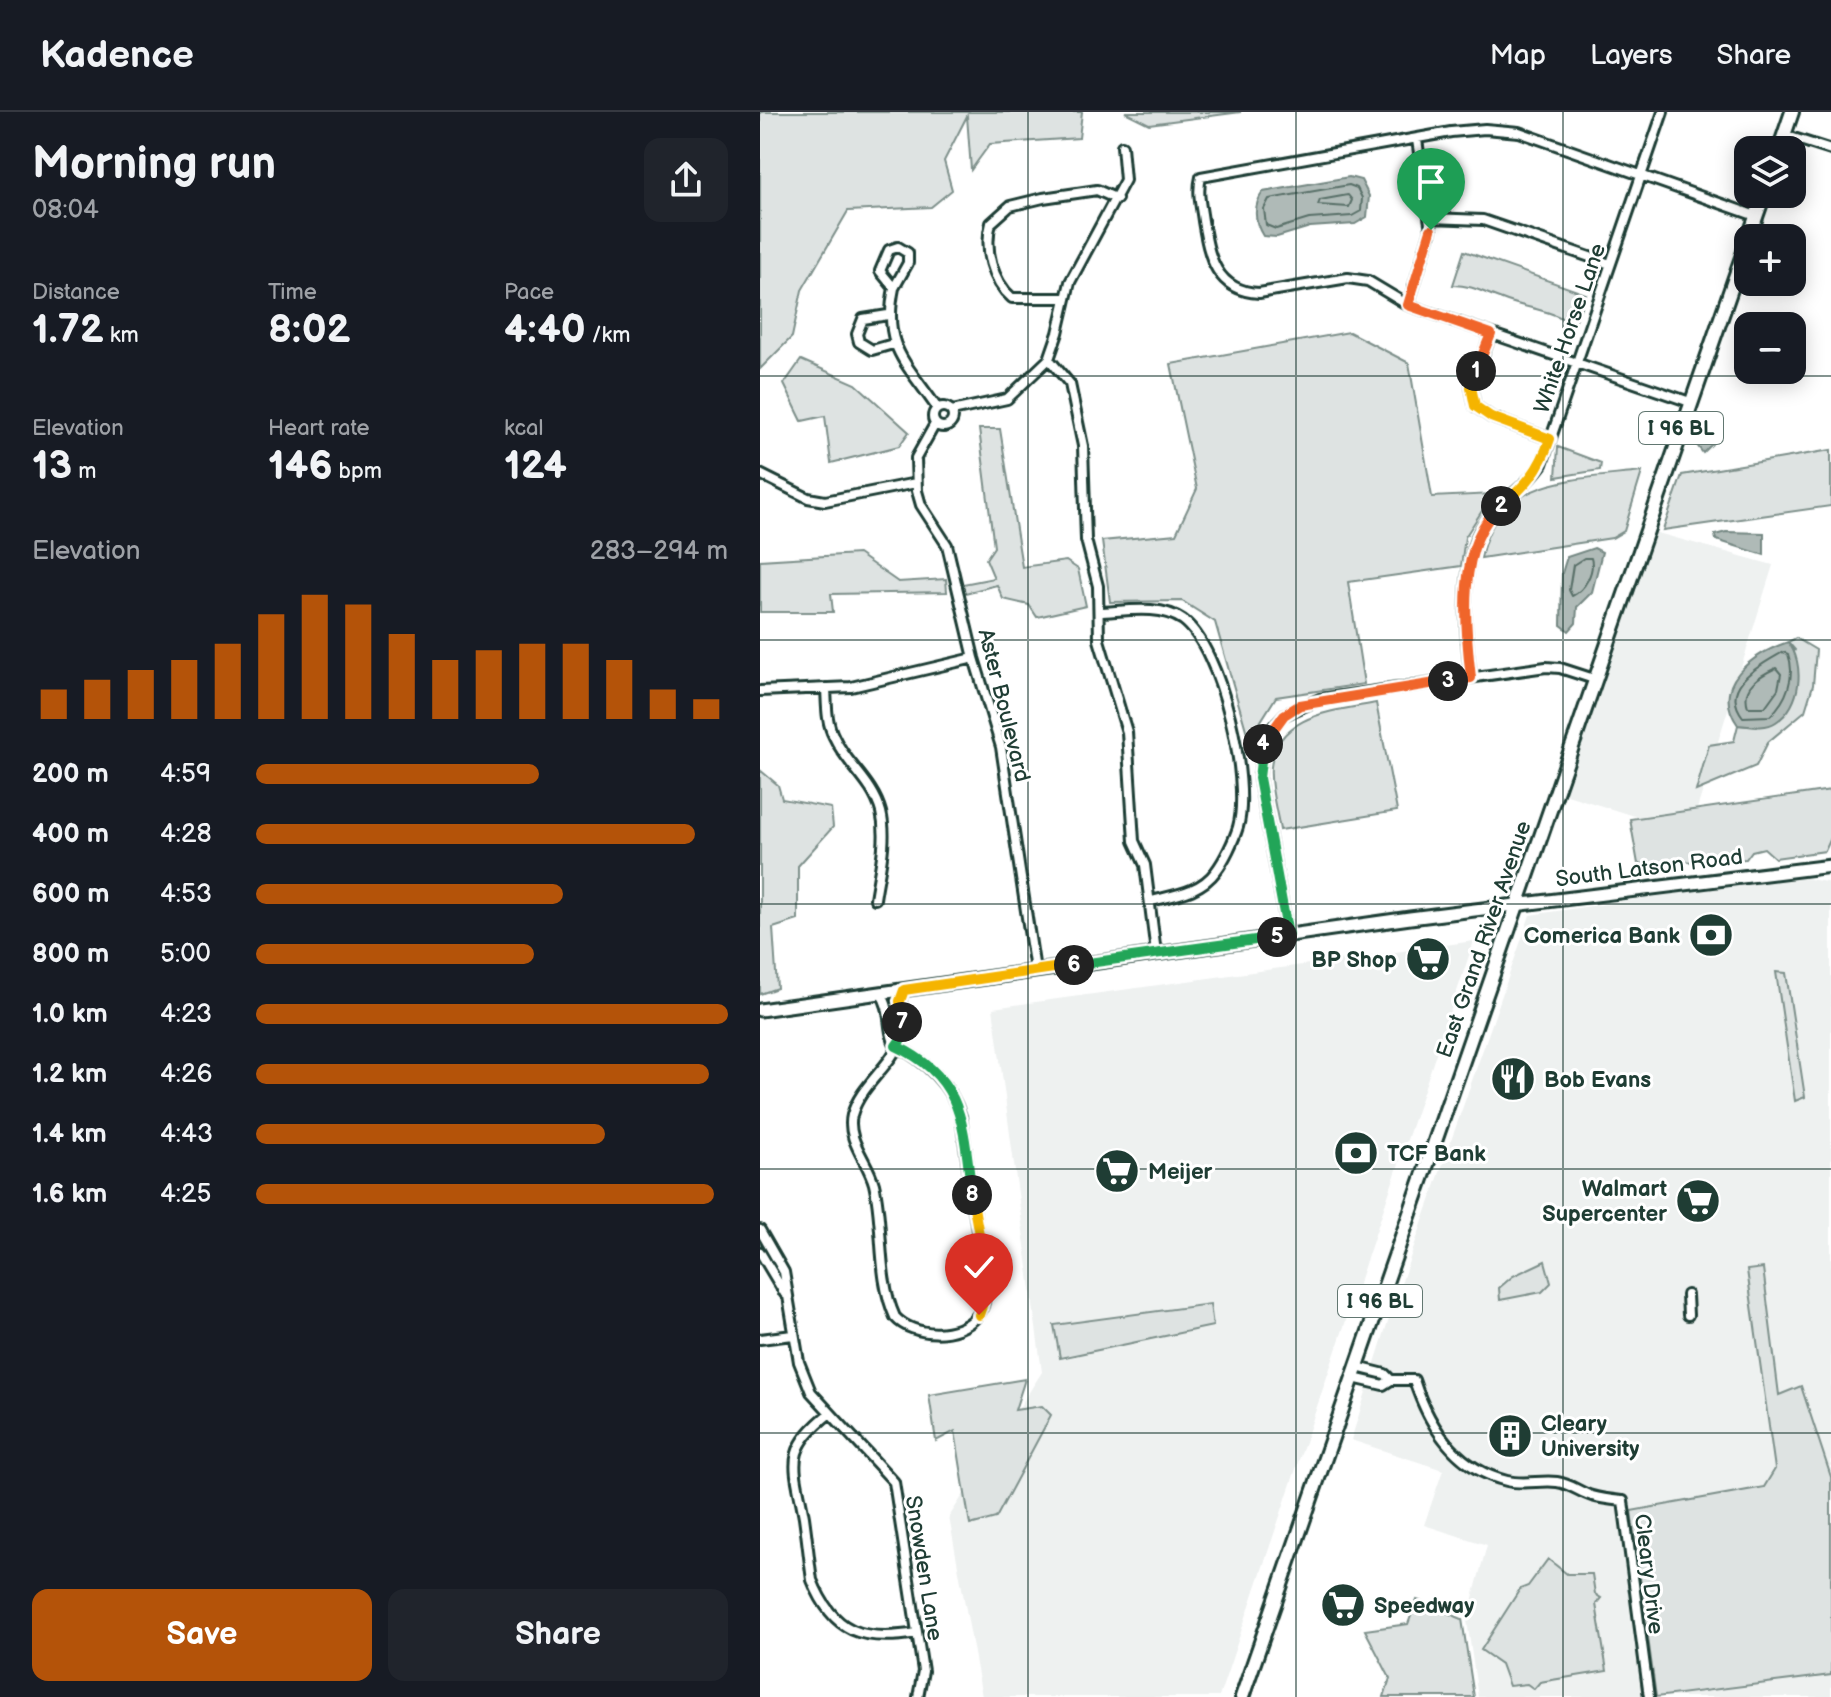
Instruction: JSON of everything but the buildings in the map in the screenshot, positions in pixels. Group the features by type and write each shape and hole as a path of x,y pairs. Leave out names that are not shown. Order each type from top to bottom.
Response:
{"main road":[{"path":"1784,135 1792,112"},
{"name":"East Grand River Avenue","path":"1242,1697 1759,208"},
{"name":"South Latson Road","path":"760,1010 1516,904 1831,866"}],"street":[{"name":"White Horse Lane","path":"1471,678 1464,620 1476,541 1494,512 1542,464 1663,112"},
{"path":"1690,402 1408,305 1368,281 1348,278 1259,293 1244,292 1226,284 1209,257 1198,189 1201,177 1473,130 1519,132 1756,216"},
{"path":"1784,135 1831,150"},
{"path":"1408,305 1427,249 1431,218 1417,140"},
{"path":"952,411 950,425 943,427 935,424 932,416 937,408 945,406 952,411 1007,399 1049,359 1070,282 1125,180 1122,146"},
{"path":"1065,298 1012,298 1000,288 992,271 991,223 1010,206 1043,198 1097,190 1117,199"},
{"path":"1431,218 1483,220 1610,264"},
{"path":"894,288 880,271 889,250 898,247 908,253 908,263 894,288 888,315 893,344 937,408"},
{"path":"888,315 863,319 857,334 859,342 872,350 893,344"},
{"path":"1491,334 1471,387 1475,406 1491,417 1550,439"},
{"path":"1049,359 1070,384 1074,401 1086,475 1086,540 1098,586 1102,659 1127,732 1134,841 1145,865 1156,953"},
{"path":"760,474 808,498 825,501 916,483 916,458 935,424"},
{"name":"Aster Boulevard","path":"916,483 921,505 947,545 974,658 1001,747 1035,970"},
{"path":"1099,612 1164,611 1183,621 1201,638 1217,675 1234,735 1241,799 1238,827 1218,869 1205,884 1151,901"},
{"path":"760,691 859,685 974,658"},
{"path":"1288,935 1259,778 1263,745 1270,730 1300,705 1320,699 1546,667 1594,679"},
{"path":"826,688 828,717 834,738 873,792 881,812 884,838 875,899"},
{"path":"880,993 887,1005 891,1039 896,1046 947,1085 955,1097 961,1117 985,1286 979,1315 957,1328 919,1333 896,1318 891,1308 876,1194 851,1129 860,1098 896,1046 901,1039 900,1001 904,990"},
{"name":"Snowden Lane","path":"760,1230 784,1272 793,1335 804,1379 830,1413 894,1482 923,1671 918,1697"},
{"name":"Snowden Lane","path":"760,1252 786,1295"},
{"path":"1687,1295 1688,1315"},
{"path":"760,1339 793,1335"},
{"name":"Cleary Drive","path":"1355,1373 1385,1374 1391,1380 1414,1380 1424,1411 1450,1447 1474,1468 1508,1481 1555,1481 1571,1485 1590,1496 1623,1501 1649,1697"},
{"path":"830,1413 813,1426 800,1444 793,1467 818,1594 837,1622 852,1630 889,1637 917,1633"}],"shaded area":[{"path":"760,112 1082,112 1079,138 990,144 971,170 967,116 944,161 952,190 931,207 848,211 802,290 792,337 760,369"},
{"path":"1125,112 1241,112 1149,124"},
{"path":"1464,251 1586,294 1574,325 1547,312 1453,285"},
{"path":"1349,332 1409,363 1432,497 1493,494 1465,537 1461,566 1348,582 1364,684 1276,697 1249,740 1215,622 1182,601 1110,602 1102,541 1176,534 1197,489 1171,364"},
{"path":"801,360 856,384 909,432 899,446 831,463 825,416 802,421 784,384"},
{"path":"979,429 1000,429 1022,567 1066,561 1078,569 1086,606 1037,617 1029,605 1003,599 997,585 965,593 963,584 994,578 986,559 994,547"},
{"path":"1558,447 1601,463 1600,470 1556,477"},
{"path":"1831,450 1831,506 1663,530 1682,475"},
{"path":"1642,472 1624,531 1612,538 1481,558 1489,531 1503,511 1521,497 1566,481"},
{"path":"1654,532 1773,565 1697,809 1640,818 1564,794"},
{"path":"858,554 898,582 946,579 947,592 831,594 833,612 760,612 760,560"},
{"path":"1796,638 1816,650 1813,685 1805,711 1768,742 1756,766 1696,791 1709,745 1734,741 1738,725 1757,727 1795,650 1788,642"},
{"path":"1376,703 1397,811 1280,830 1271,767 1275,749 1284,736 1310,718"},
{"path":"760,770 778,785 782,799 831,808 833,827 798,866 798,920 773,928 777,988 760,994"},
{"path":"1831,790 1831,838 1825,851 1775,858 1764,848 1752,851 1746,859 1638,864 1630,819"},
{"path":"1794,876 1831,883 1831,1477 1801,1386 1779,1396 1763,1268 1748,1270 1775,1469 1764,1487 1719,1498 1656,1697 1478,1697 1467,1620 1487,1545 1424,1525 1443,1470 1351,1440 1389,1318 1530,915"},
{"path":"1474,941 1219,1697 982,1697 949,1517 1042,1372 993,1008"},
{"path":"1776,972 1786,973 1805,1097 1795,1101"},
{"path":"1545,1261 1551,1283 1542,1292 1500,1300 1499,1288 1513,1276"},
{"path":"1763,1268 1779,1395 1801,1386 1831,1477 1831,1675 1656,1697 1631,1511 1764,1487 1775,1469 1747,1270"},
{"path":"1210,1304 1213,1326 1060,1358 1054,1325"},
{"path":"1025,1379 1015,1410 1042,1406 1051,1415 996,1518 970,1525 955,1431 936,1441 929,1395"},
{"path":"1548,1559 1567,1574 1592,1574 1595,1594 1601,1598 1596,1604 1607,1671 1540,1682 1534,1689 1527,1684 1509,1686 1501,1664 1481,1650 1520,1589 1528,1586"},
{"path":"1417,1600 1462,1619 1474,1697 1384,1697 1390,1678 1365,1630 1408,1624"},
{"path":"1831,1675 1831,1697 1656,1697"}],"water":[{"path":"1349,177 1361,180 1369,196 1367,217 1355,224 1310,227 1277,237 1263,236 1256,214 1263,192"},
{"path":"1718,416 1713,443 1703,453 1696,444 1700,429 1704,421"},
{"path":"1726,532 1764,533 1764,555 1716,540 1715,535"},
{"path":"1594,548 1602,552 1592,592 1577,607 1576,623 1569,631 1561,625 1562,573 1567,557"},
{"path":"1788,642 1799,672 1791,706 1785,715 1768,726 1738,725 1730,710 1732,684 1739,673 1761,654"}],"place":[{"name":"Comerica Bank","path":"1711,935"},
{"name":"BP Shop","path":"1428,959"},
{"name":"Bob Evans","path":"1513,1079"},
{"name":"TCF Bank","path":"1356,1153"},
{"name":"Meijer","path":"1117,1171"},
{"name":"Walmart Supercenter","path":"1698,1201"},
{"name":"Cleary University","path":"1510,1436"},
{"name":"Speedway","path":"1343,1605"}],"route":[{"path":"979,1315 985,1286 961,1117 955,1097 947,1085 896,1046 903,1027 900,1001 904,990 1288,935 1259,778 1263,745 1270,730 1284,715 1300,705 1320,699 1471,678 1464,620 1476,541 1483,525 1494,512 1521,490 1542,464 1550,439 1491,417 1475,406 1471,387 1491,334 1408,305 1431,230"}]}
